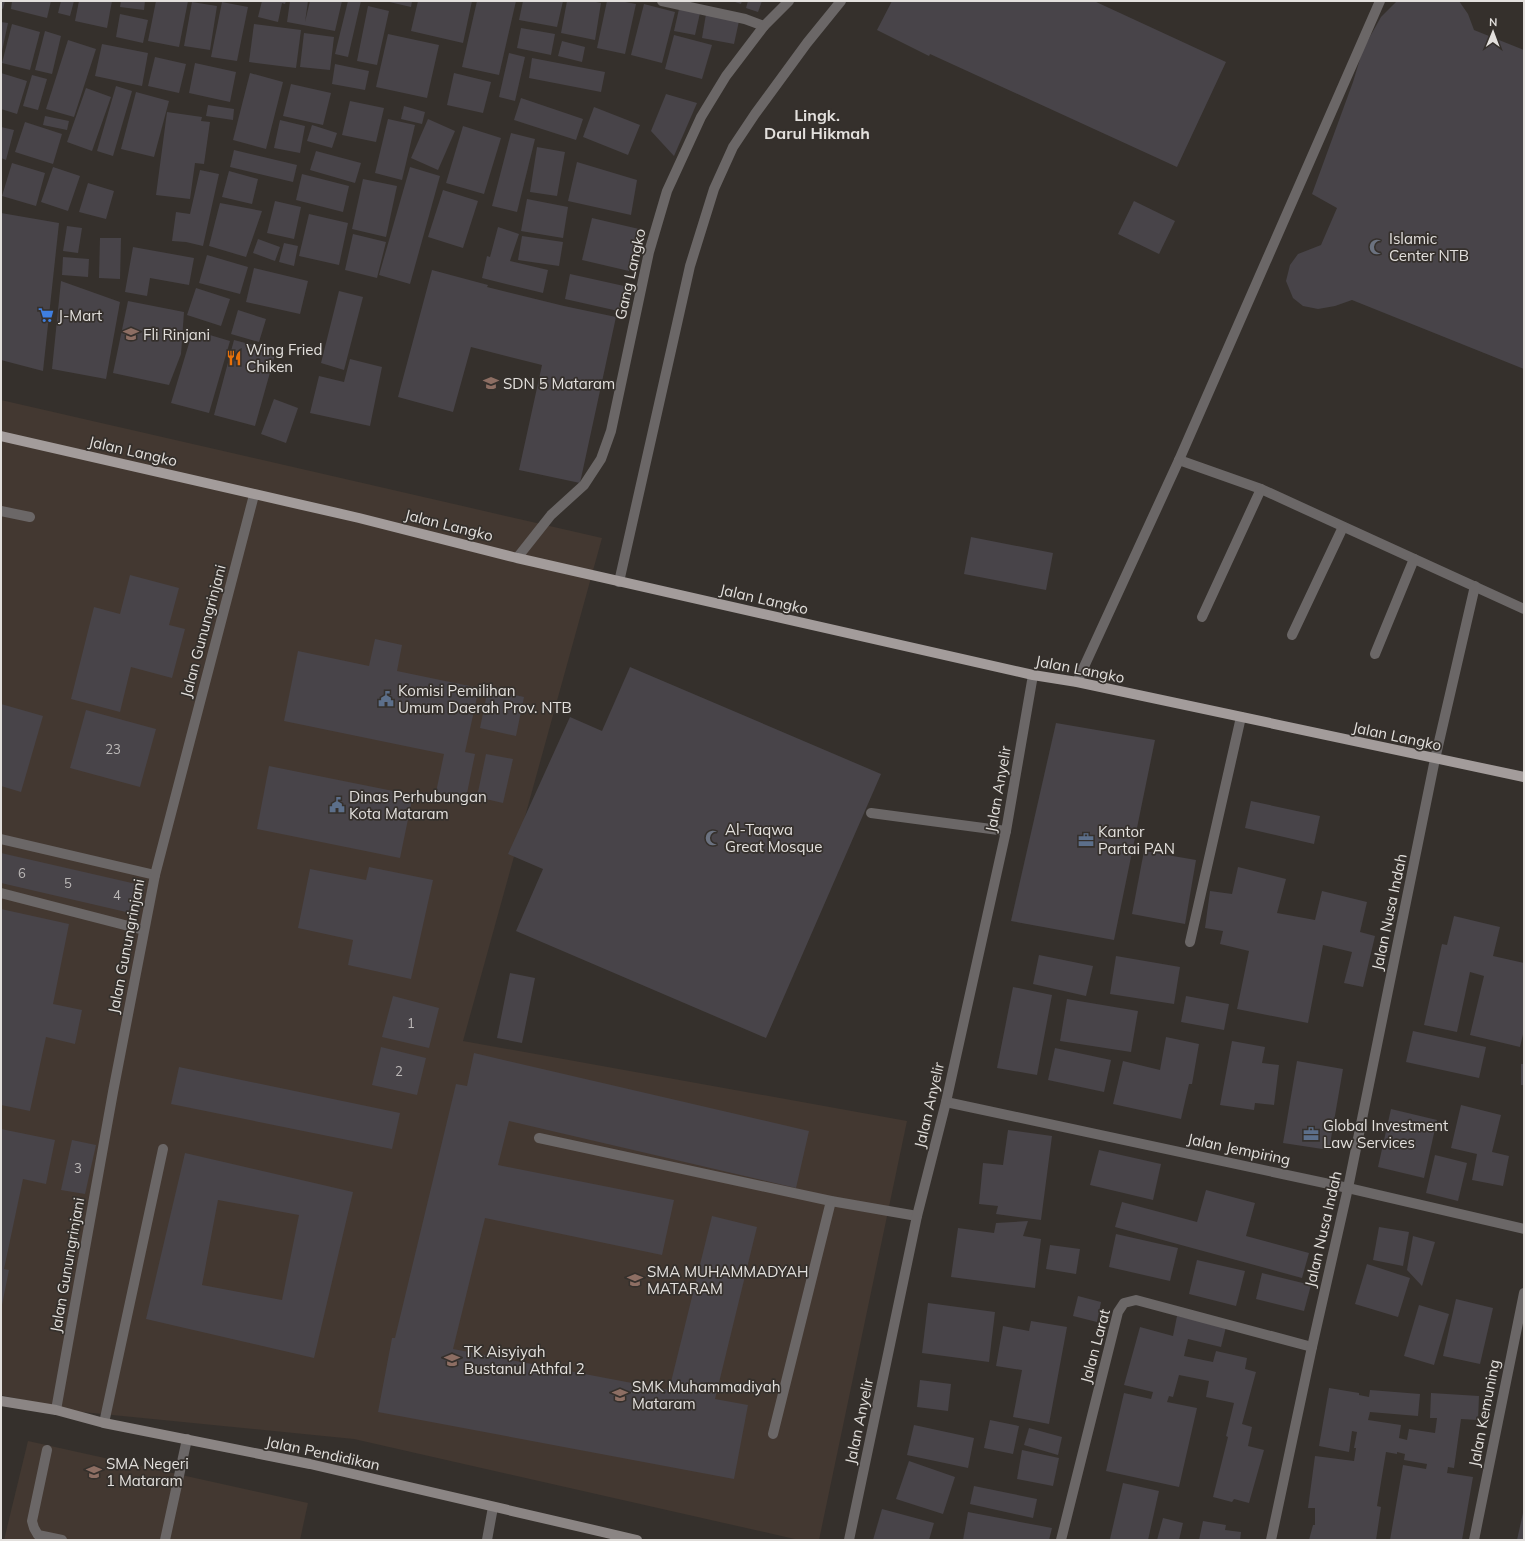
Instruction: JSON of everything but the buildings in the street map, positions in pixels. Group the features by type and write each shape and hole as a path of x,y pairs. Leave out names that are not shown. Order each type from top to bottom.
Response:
{"main road":[{"name":"Jalan Langko","path":"1,436 359,518 619,582 1033,675 1078,682 1241,718 1524,777"},
{"name":"Jalan Pendidikan","path":"1,1400 56,1410 104,1423 310,1464 637,1540"}],"street":[{"path":"662,1 745,19 764,26"},
{"name":"Gang Langko","path":"517,558 551,515 584,485 601,459 611,431 649,252 667,191 705,111 726,76 764,26 789,1"},
{"path":"619,582 690,266 714,189 733,147 754,114 807,43 841,1"},
{"path":"1078,682 1180,460 1380,1"},
{"path":"1180,460 1261,489 1524,609"},
{"path":"1202,617 1261,489"},
{"name":"Jalan Gunungrinjani","path":"56,1410 113,1092 155,875 254,495"},
{"path":"1,511 30,517"},
{"path":"1292,635 1343,527"},
{"path":"1375,654 1414,559"},
{"name":"Jalan Nusa Indah","path":"1271,1540 1348,1188 1435,759 1475,586"},
{"name":"Jalan Anyelir","path":"849,1540 917,1216 946,1102 1006,831 1033,675"},
{"path":"1190,942 1241,718"},
{"path":"870,813 1006,831"},
{"path":"1,839 155,875"},
{"path":"1,893 144,930"},
{"name":"Jalan Jempiring","path":"946,1102 1348,1188 1524,1229"},
{"path":"539,1138 830,1201 917,1216"},
{"path":"104,1423 163,1149"},
{"path":"773,1434 830,1201"},
{"name":"Jalan Kemuning","path":"1474,1540 1524,1292"},
{"name":"Jalan Larat","path":"1061,1540 1118,1312 1124,1303 1136,1300 1312,1347"},
{"path":"165,1540 187,1439"},
{"path":"47,1450 32,1521 38,1535 62,1540"},
{"path":"487,1540 493,1507"}],"shaded area":[{"path":"1,400 602,538 463,1041 907,1121 819,1540 799,1540 354,1439 72,1411 1,1395"},
{"name":"SMA Negeri 1 Mataram","path":"28,1441 308,1503 300,1540 4,1540"}],"place":[{"name":"Islamic Center NTB","path":"1377,247"},
{"name":"J-Mart","path":"46,315"},
{"name":"Fli Rinjani","path":"131,334"},
{"name":"Wing Fried Chiken","path":"234,358"},
{"name":"SDN 5 Mataram","path":"491,383"},
{"name":"Komisi Pemilihan Umum Daerah Prov. NTB","path":"386,699"},
{"name":"Dinas Perhubungan Kota Mataram","path":"337,805"},
{"name":"Al-Taqwa Great Mosque","path":"713,838"},
{"name":"Kantor Partai PAN","path":"1086,840"},
{"name":"Global Investment Law Services","path":"1311,1134"},
{"name":"SMA MUHAMMADYAH MATARAM","path":"635,1280"},
{"name":"TK Aisyiyah Bustanul Athfal 2","path":"452,1360"},
{"name":"SMK Muhammadiyah Mataram","path":"620,1395"},
{"name":"SMA Negeri 1 Mataram","path":"94,1472"}],"district":[{"name":"Lingk. Darul Hikmah","path":"817,124"}]}
